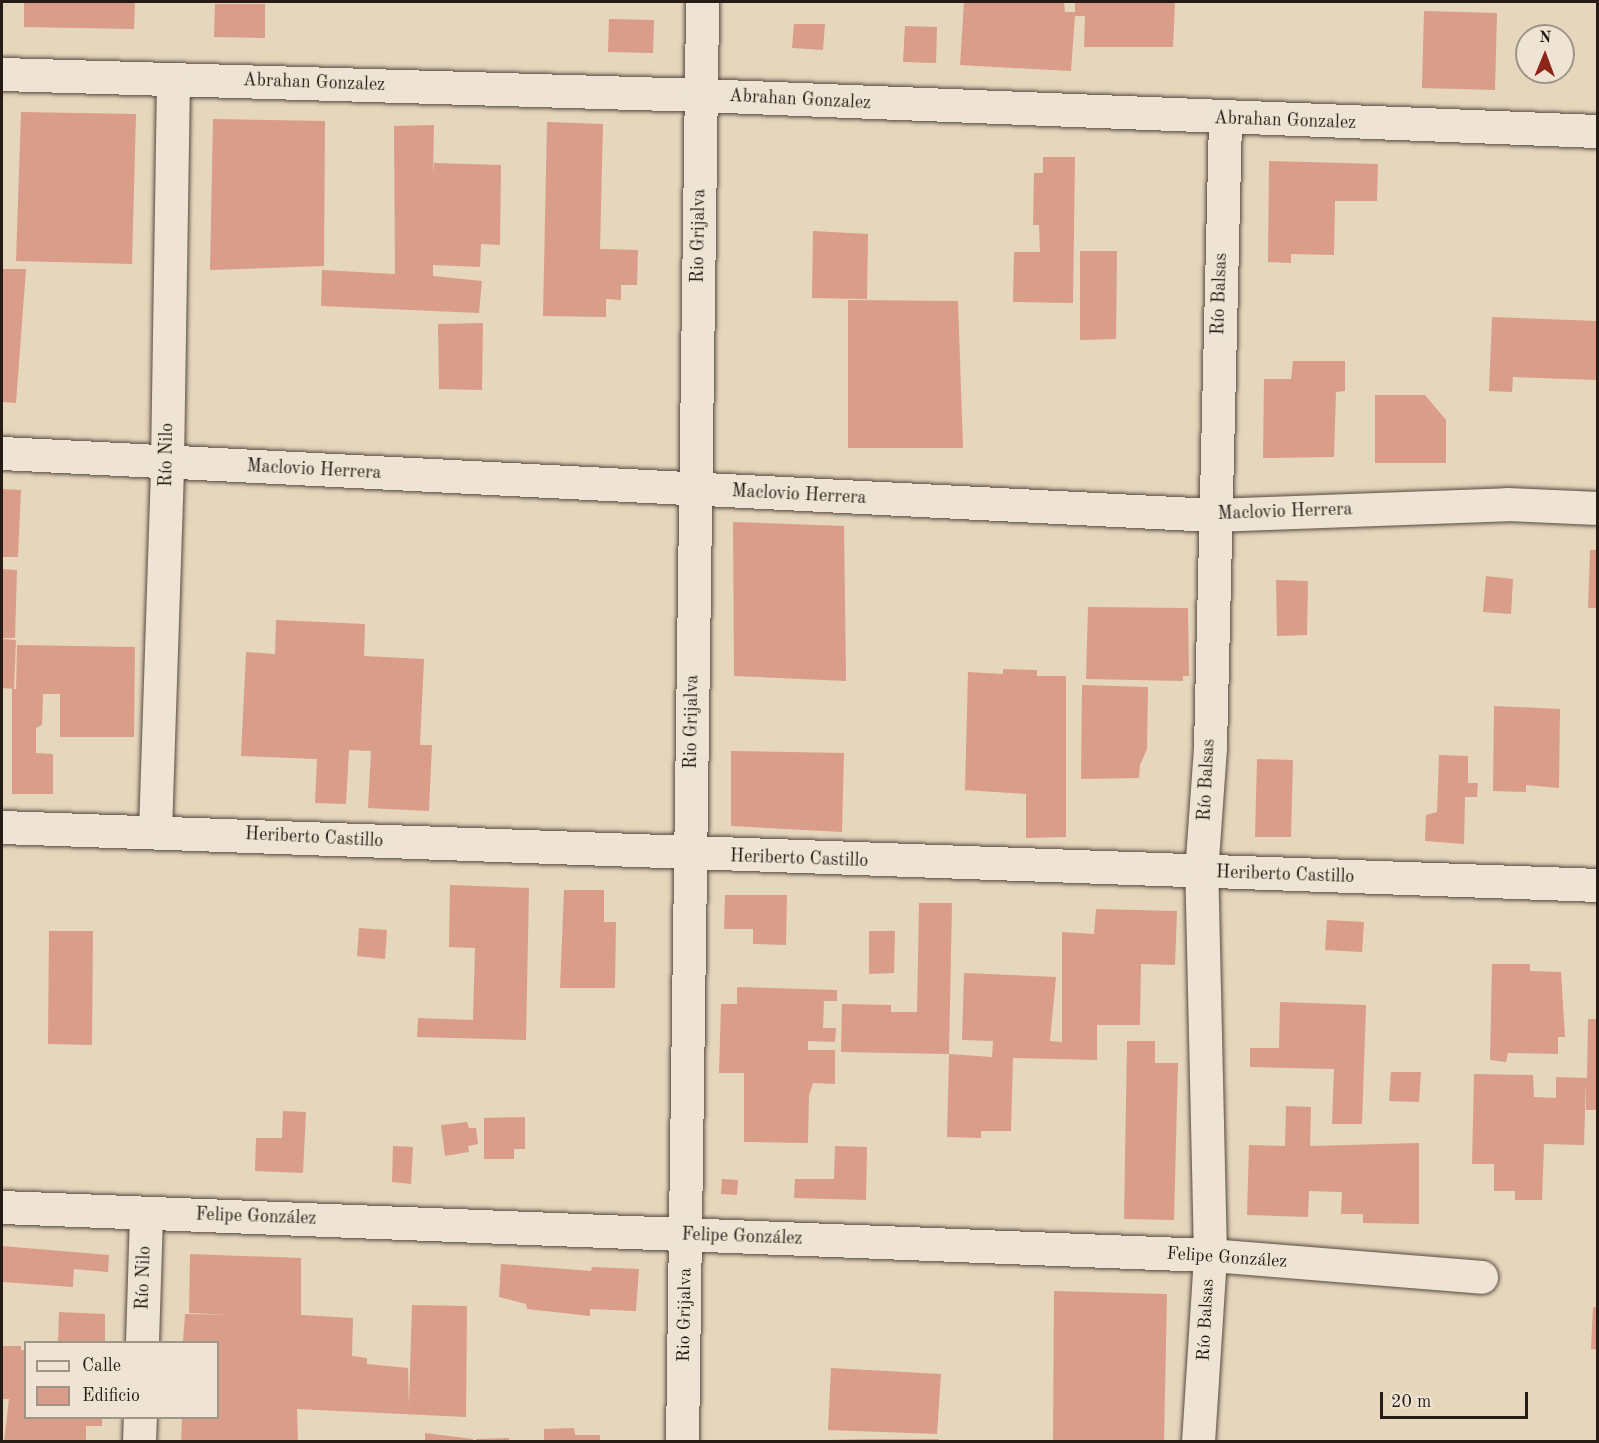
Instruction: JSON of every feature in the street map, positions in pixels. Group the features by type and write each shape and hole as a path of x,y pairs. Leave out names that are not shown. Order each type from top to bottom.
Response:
{"street":[{"name":"Rio Grijalva","path":"682,1442 687,1235 689,855 702,2"},
{"name":"Abrahan Gonzalez","path":"2,74 700,95 1225,119 1598,131"},
{"name":"Río Nilo","path":"155,831 167,462 172,79"},
{"name":"Río Balsas","path":"1198,1442 1210,1255 1201,873 1210,747 1213,515 1225,119"},
{"name":"Maclovio Herrera","path":"2,453 1213,515 1507,504 1598,508"},
{"name":"Heriberto Castillo","path":"2,827 155,831 689,855 1598,885"},
{"name":"Felipe González","path":"2,1207 1210,1255 1481,1276"},
{"name":"Río Nilo","path":"142,1341 146,1213"},
{"path":"139,1442 140,1419"}],"building":[{"path":"24,2 135,2 134,29 24,27"},
{"path":"964,2 1064,3 1065,12 1075,12 1075,2 1175,2 1173,47 1084,47 1085,16 1075,16 1071,71 960,65"},
{"path":"215,4 265,4 265,38 214,37"},
{"path":"1424,11 1497,13 1495,90 1422,88"},
{"path":"609,19 654,20 653,53 608,52"},
{"path":"794,24 825,24 823,50 792,48"},
{"path":"905,26 937,27 936,63 903,62"},
{"path":"21,112 136,114 132,264 16,261"},
{"path":"213,119 325,121 324,266 210,270"},
{"path":"547,122 603,124 600,249 638,250 637,285 621,285 621,300 606,299 606,317 543,316"},
{"path":"434,125 433,175 434,163 501,165 500,245 481,244 480,267 433,265 433,276 482,281 479,313 321,306 322,270 395,274 394,126"},
{"path":"1043,157 1075,157 1073,303 1013,302 1014,252 1040,252 1039,225 1033,225 1034,173 1043,173"},
{"path":"1269,161 1378,164 1377,201 1335,201 1334,255 1291,254 1291,263 1268,262"},
{"path":"813,231 868,234 867,299 812,298"},
{"path":"1080,251 1117,251 1116,339 1080,340"},
{"path":"2,269 26,269 16,403 2,402"},
{"path":"848,300 958,301 963,448 848,448"},
{"path":"1492,317 1598,321 1598,380 1513,377 1512,392 1489,391"},
{"path":"483,323 482,390 439,389 438,324"},
{"path":"1293,361 1345,361 1345,391 1336,392 1334,457 1263,458 1264,379 1291,379"},
{"path":"1375,395 1425,395 1446,420 1446,463 1375,463"},
{"path":"2,489 21,490 18,557 2,557"},
{"path":"733,522 844,526 846,681 734,676"},
{"path":"1590,550 1598,550 1598,608 1588,608"},
{"path":"2,569 17,570 15,638 2,638"},
{"path":"1486,576 1513,579 1511,614 1483,612"},
{"path":"1276,580 1308,581 1307,635 1277,636"},
{"path":"1088,607 1188,608 1189,676 1183,676 1183,681 1086,679"},
{"path":"276,620 365,624 364,656 424,659 420,745 432,745 429,811 368,808 371,751 349,750 346,804 315,803 317,759 241,756 246,652 275,654"},
{"path":"2,639 16,640 14,689 2,688"},
{"path":"17,645 135,647 134,737 60,737 60,694 43,694 42,725 36,728 36,753 53,754 53,794 12,794 12,689 16,689"},
{"path":"1003,669 1037,670 1037,676 1066,676 1066,837 1026,838 1026,794 965,790 968,672 1003,674"},
{"path":"1082,685 1148,687 1147,749 1140,765 1139,778 1081,779"},
{"path":"1494,706 1560,709 1559,788 1526,785 1526,792 1493,791"},
{"path":"731,751 844,753 842,832 731,826"},
{"path":"1439,755 1468,756 1468,783 1478,783 1477,797 1465,797 1464,844 1425,841 1426,815 1437,812"},
{"path":"1257,759 1293,760 1291,837 1255,837"},
{"path":"450,885 529,888 526,1040 417,1037 418,1018 473,1020 475,948 449,947"},
{"path":"564,890 604,890 604,922 616,922 615,988 560,988"},
{"path":"725,895 787,895 786,945 753,944 753,929 724,929"},
{"path":"919,903 952,903 949,1054 841,1052 842,1004 891,1005 891,1012 917,1012"},
{"path":"1096,909 1177,911 1175,965 1141,964 1140,1025 1097,1025 1097,1060 1013,1058 1011,1131 981,1131 981,1138 947,1137 949,1054 992,1057 993,1041 962,1040 964,973 1056,977 1050,1041 1062,1042 1062,932 1094,934"},
{"path":"1327,920 1364,922 1362,952 1325,950"},
{"path":"359,928 387,930 385,959 357,956"},
{"path":"49,931 93,931 92,1045 48,1044"},
{"path":"869,931 895,931 894,973 869,974"},
{"path":"1492,964 1530,964 1530,971 1561,972 1565,1037 1558,1037 1558,1054 1508,1053 1506,1062 1490,1060"},
{"path":"737,987 837,990 837,1001 824,1001 823,1028 836,1028 835,1042 808,1041 808,1050 835,1050 835,1084 813,1083 809,1095 808,1143 744,1142 744,1073 719,1073 721,1004 737,1004"},
{"path":"1280,1002 1366,1005 1362,1124 1332,1124 1334,1069 1250,1067 1250,1048 1279,1048"},
{"path":"1588,1019 1598,1019 1598,1110 1586,1110 1586,1081 1584,1145 1544,1144 1542,1200 1515,1200 1515,1191 1494,1191 1494,1164 1472,1164 1474,1074 1533,1075 1534,1097 1556,1098 1556,1077 1587,1078"},
{"path":"1127,1041 1155,1041 1155,1063 1178,1063 1174,1220 1124,1219"},
{"path":"1391,1072 1421,1072 1419,1102 1389,1101"},
{"path":"1286,1106 1311,1107 1310,1146 1419,1143 1419,1224 1363,1223 1363,1214 1341,1214 1342,1192 1309,1191 1308,1217 1247,1215 1249,1145 1285,1146"},
{"path":"283,1111 306,1112 303,1173 255,1171 256,1138 282,1138"},
{"path":"525,1117 525,1149 514,1149 514,1159 484,1159 484,1118"},
{"path":"467,1122 469,1128 476,1128 478,1144 468,1146 469,1152 445,1156 441,1125"},
{"path":"393,1146 413,1147 411,1184 392,1182"},
{"path":"835,1146 867,1147 866,1200 794,1198 795,1179 834,1179"},
{"path":"722,1179 738,1180 737,1195 721,1194"},
{"path":"2,1246 109,1255 108,1272 74,1269 73,1287 2,1282"},
{"path":"190,1254 301,1258 301,1315 353,1318 352,1356 367,1358 367,1364 408,1368 409,1406 412,1305 467,1306 466,1417 297,1409 298,1442 181,1442 182,1419 219,1419 219,1341 183,1341 185,1314 232,1315 189,1313"},
{"path":"501,1264 591,1271 592,1267 639,1269 636,1311 590,1309 590,1316 527,1309 526,1304 499,1297"},
{"path":"1054,1291 1167,1294 1164,1442 1053,1442"},
{"path":"1593,1307 1598,1308 1598,1350 1591,1349"},
{"path":"59,1312 105,1314 105,1341 58,1341"},
{"path":"2,1346 21,1346 21,1350 24,1350 24,1419 102,1419 102,1426 86,1426 86,1442 4,1442 9,1399 2,1399"},
{"path":"831,1368 941,1374 937,1434 828,1430"},
{"path":"574,1428 575,1435 600,1435 600,1442 544,1442 544,1429"},
{"path":"425,1433 473,1439 473,1442 425,1442"},
{"path":"509,1438 509,1442 476,1442 476,1439"},
{"path":"828,1439 939,1439 939,1442"}]}
